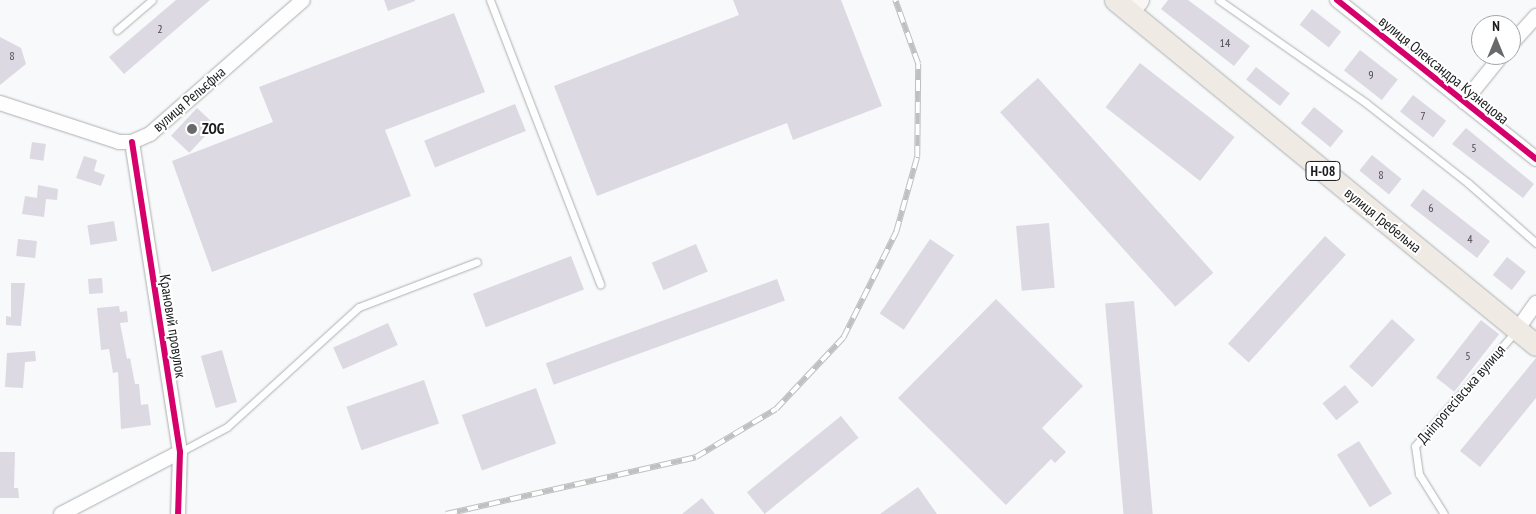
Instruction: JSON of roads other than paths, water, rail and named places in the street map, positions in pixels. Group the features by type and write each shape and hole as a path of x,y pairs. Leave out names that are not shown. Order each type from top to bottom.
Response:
{"main road":[{"name":"вулиця Гребельна","path":"1130,4 1536,345"}],"street":[{"name":"вулиця Рельєфна","path":"132,142 150,134 303,0"},
{"name":"вулиця Олександра Кузнецова","path":"1337,0 1536,159"},
{"path":"1521,33 1536,16"},
{"path":"1464,102 1494,65"},
{"path":"0,103 119,142 132,142"},
{"name":"Крановий провулок","path":"132,142 180,452 178,514"},
{"path":"1517,330 1536,302"},
{"path":"61,514 180,452"}],"lane":[{"path":"117,30 152,0"},
{"path":"490,0 600,284"},
{"path":"1219,0 1366,103 1468,183 1536,243"},
{"path":"180,452 227,428 359,307 477,262"},
{"name":"Дніпрогесівська вулиця","path":"1444,514 1419,474 1416,446 1517,330"}],"railway":[{"path":"446,514 696,457 776,409 843,338 896,232 917,157 918,64 895,0"}],"place":[{"name":"ZOG","path":"192,129"}]}
